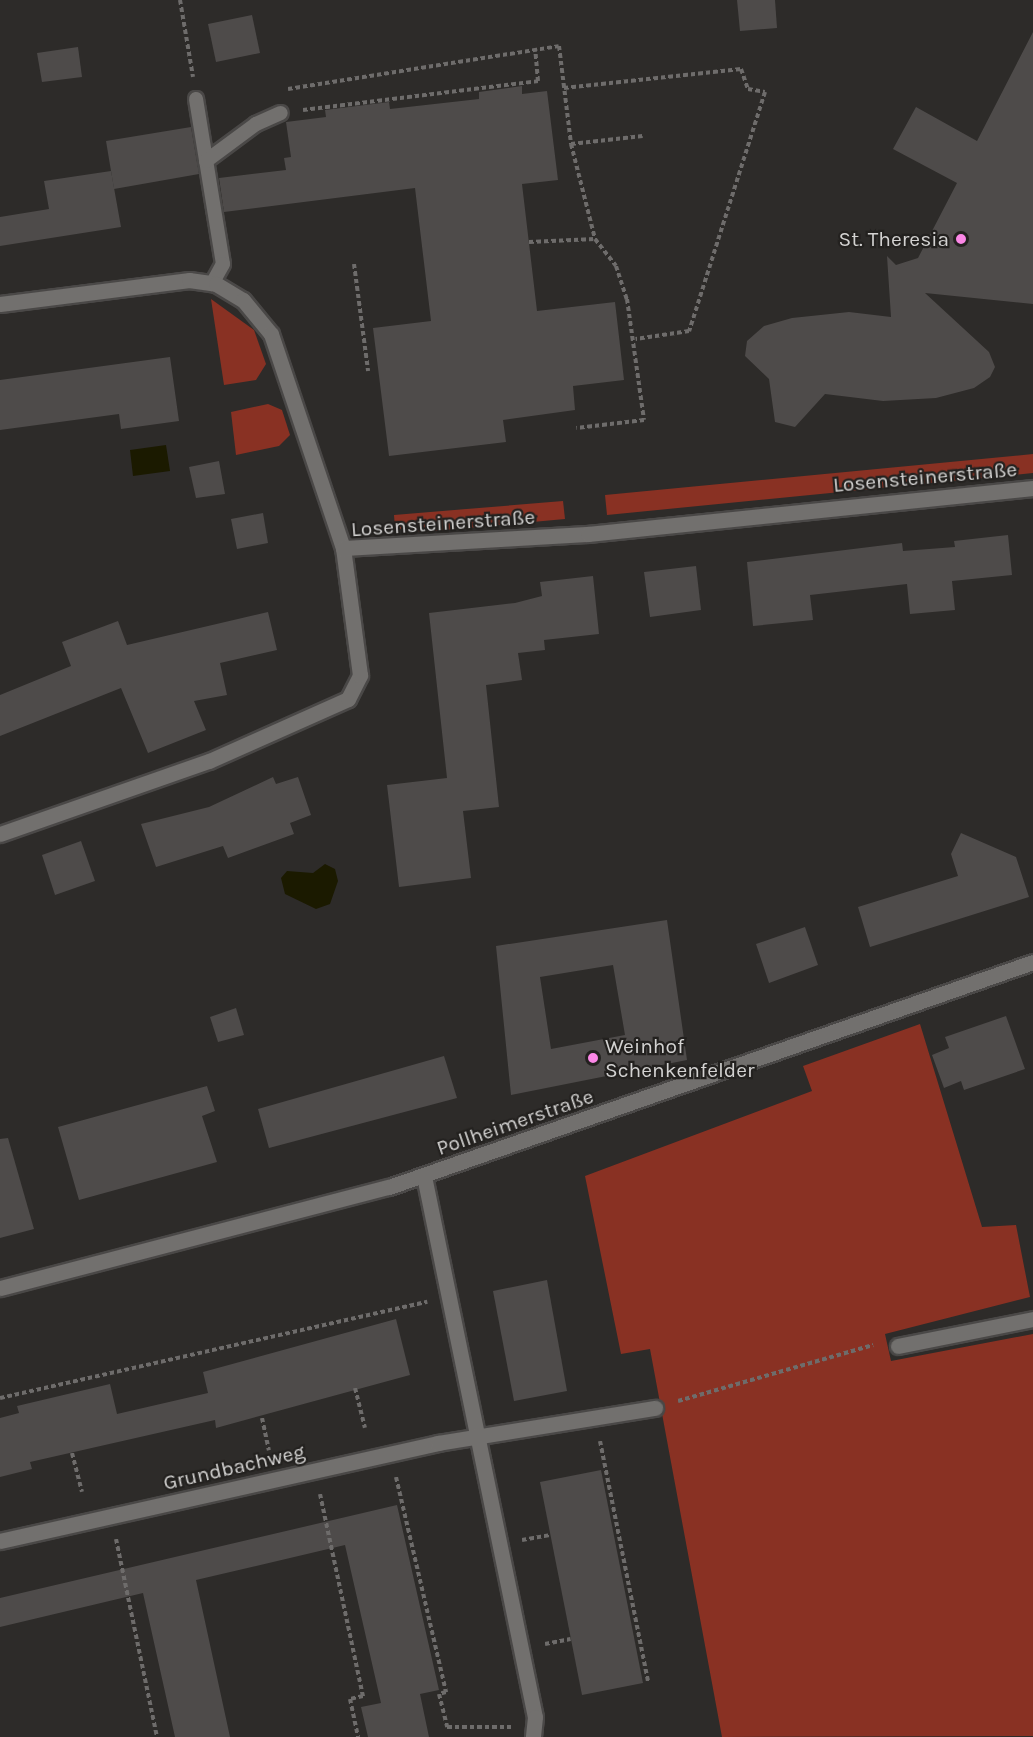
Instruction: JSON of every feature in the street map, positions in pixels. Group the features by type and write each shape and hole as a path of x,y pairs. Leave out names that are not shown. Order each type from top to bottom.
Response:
{"street":[{"path":"0,304 177,281 212,284 254,307 271,334 343,548"},
{"name":"Losensteinerstraße","path":"0,834 209,761 348,699 360,675 343,548 588,534 1033,488"},
{"name":"Pollheimerstraße","path":"0,1288 424,1176 1033,962"},
{"path":"424,1176 535,1718 533,1737"},
{"path":"898,1346 1033,1319"},
{"name":"Grundbachweg","path":"0,1541 477,1438 655,1408"}],"lane":[{"path":"196,99 223,264 212,284"},
{"path":"206,161 276,115"}],"path":[{"path":"180,0 196,99"},
{"path":"535,49 538,81 276,115 264,93 535,49 559,46 571,144 595,239 616,267 636,339 644,420 576,428"},
{"path":"564,88 741,69 748,89 765,92 689,331 636,339"},
{"path":"571,144 643,136"},
{"path":"529,242 595,239"},
{"path":"354,264 368,371"},
{"path":"0,1398 428,1302"},
{"path":"655,1408 888,1341 898,1346"},
{"path":"355,1388 365,1428"},
{"path":"262,1418 269,1450"},
{"path":"600,1441 648,1681"},
{"path":"72,1453 82,1492"},
{"path":"395,1473 446,1692 439,1694 447,1727 514,1727"},
{"path":"319,1490 363,1696 350,1699 358,1737"},
{"path":"516,1542 550,1534"},
{"path":"116,1538 157,1737"},
{"path":"536,1645 571,1639"}],"shaded area":[{"path":"211,299 254,330 266,364 256,380 224,385"},
{"path":"268,404 282,410 290,435 279,446 236,455 231,412"},
{"path":"166,445 170,471 133,476 130,450"},
{"path":"1033,454 1033,473 607,515 605,495"},
{"path":"563,501 565,519 424,532 395,528 394,515"},
{"path":"325,864 335,869 338,881 330,904 316,909 285,894 281,878 287,871 313,873"},
{"path":"920,1024 982,1227 1016,1225 1030,1297 885,1334 891,1361 1033,1334 1033,1736 722,1737 650,1349 621,1354 585,1176 812,1091 803,1066"}],"building":[{"path":"737,0 775,0 777,28 740,31"},
{"path":"252,15 260,53 216,62 208,24"},
{"name":"St. Theresia","path":"1033,32 1033,304 925,293 989,352 995,367 990,377 974,388 936,398 883,401 825,394 795,427 775,422 769,379 745,356 747,341 764,326 792,318 849,312 891,317 887,256 896,265 918,258 957,183 893,149 916,107 977,141"},
{"path":"78,47 82,77 42,82 37,53"},
{"path":"522,86 522,94 547,91 558,180 522,184 537,311 615,302 624,380 573,386 575,410 503,420 506,442 389,456 373,328 431,321 415,188 224,212 219,178 286,170 284,158 291,157 286,122 326,117 325,110 389,102 390,109 479,99 479,92"},
{"path":"191,127 199,174 114,189 106,141"},
{"path":"111,171 121,227 0,246 0,217 49,209 44,181"},
{"path":"170,357 179,421 121,429 119,414 0,430 0,380"},
{"path":"219,461 225,494 196,498 189,467"},
{"path":"263,513 268,543 237,549 231,519"},
{"path":"1008,535 1012,575 952,581 955,610 910,614 907,584 810,595 813,620 753,626 747,562 902,543 903,551 955,547 954,541"},
{"path":"696,566 701,610 650,617 644,572"},
{"path":"593,576 599,634 544,640 545,650 518,653 522,680 486,685 499,807 463,811 471,878 399,887 387,785 447,778 429,613 515,603 542,596 540,582"},
{"path":"268,612 277,650 220,663 227,695 194,701 206,730 148,753 121,688 0,736 0,695 71,666 62,642 118,621 127,645"},
{"path":"273,777 276,784 298,777 311,815 290,823 294,834 228,858 223,846 156,867 141,824 209,807"},
{"path":"961,833 1016,857 1029,897 870,947 858,907 958,876 951,854"},
{"path":"81,841 95,881 55,895 42,855"},
{"path":"667,920 687,1060 511,1095 496,946","holes":["613,965 625,1035 551,1049 540,977"]},
{"path":"805,927 818,965 769,983 756,944"},
{"path":"236,1008 244,1035 218,1042 210,1017"},
{"path":"1006,1016 1025,1069 964,1090 961,1081 944,1088 932,1055 949,1048 945,1037"},
{"path":"444,1056 457,1098 269,1148 258,1109"},
{"path":"207,1086 215,1111 202,1116 217,1162 79,1200 58,1127"},
{"path":"8,1138 34,1229 0,1238 0,1139"},
{"path":"547,1280 567,1391 514,1401 493,1291"},
{"path":"396,1319 410,1375 216,1428 215,1420 30,1462 32,1469 0,1477 0,1418 19,1413 17,1406 110,1384 117,1414 208,1393 203,1372"},
{"path":"601,1470 643,1683 582,1695 540,1482"},
{"path":"397,1505 439,1690 420,1694 429,1737 368,1737 361,1707 381,1703 345,1545 196,1580 230,1737 175,1737 143,1593 0,1627 0,1598"}],"place":[{"name":"St. Theresia","path":"961,239"},
{"name":"Weinhof Schenkenfelder","path":"593,1058"}]}
